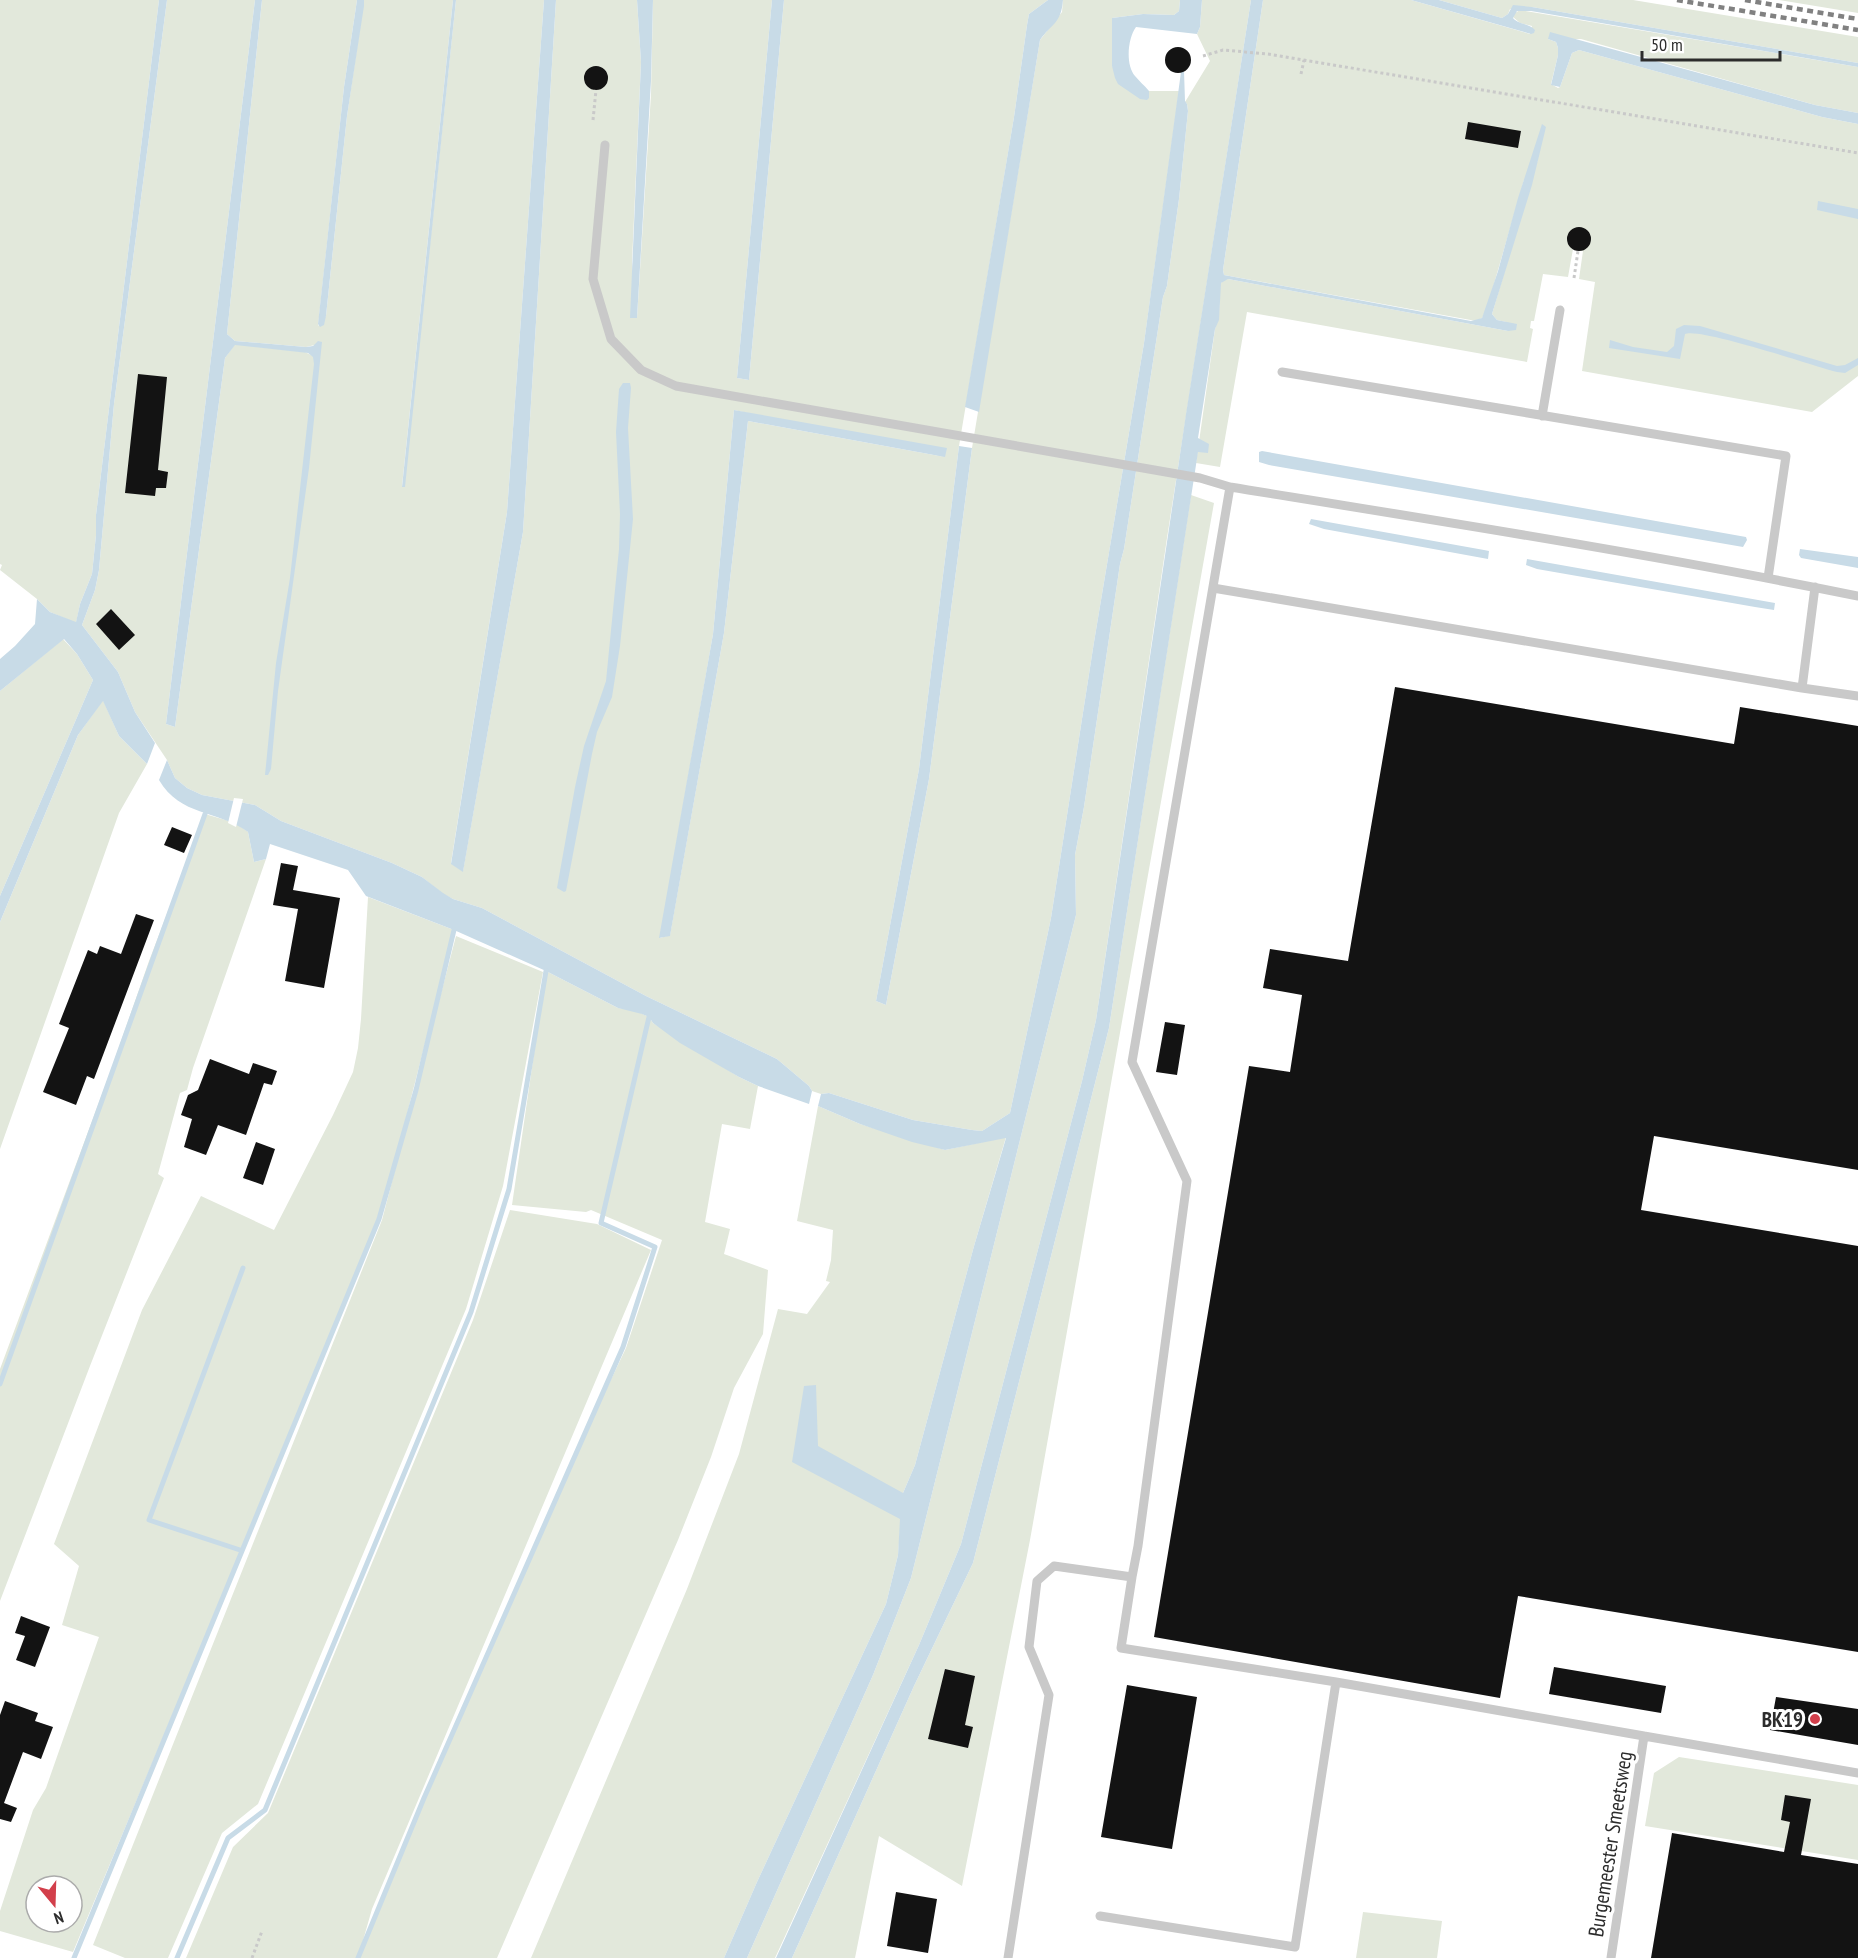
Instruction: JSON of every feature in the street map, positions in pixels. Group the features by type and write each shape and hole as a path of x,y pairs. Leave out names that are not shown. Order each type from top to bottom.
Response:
{"lane":[{"path":"605,145 593,279 611,339 641,370 676,387 1200,478 1230,487 1505,531 1858,596"},
{"path":"1542,416 1560,310"},
{"path":"1282,372 1786,456 1768,578"},
{"path":"1230,487 1132,1062 1187,1181 1140,1535 1121,1648 1336,1682 1644,1736"},
{"path":"1213,588 1858,696"},
{"path":"1802,688 1815,588"},
{"path":"1008,1958 1049,1695 1029,1647 1037,1581 1054,1566 1132,1577"},
{"path":"1100,1916 1295,1947 1336,1682"},
{"name":"Burgemeester Smeetsweg","path":"1611,1958 1644,1736 1858,1773"}],"path":[{"path":"1203,56 1223,50 1268,54 1858,153"},
{"path":"1301,74 1304,60"},
{"path":"593,120 596,90"},
{"path":"1574,278 1578,251"},
{"path":"252,1958 262,1931"}],"shaded area":[{"path":"0,0 159,0 96,515 92,574 80,604 76,623 50,612 0,570 2,565 0,564"},
{"path":"167,0 255,0 166,724 175,727 225,358 235,344 305,352 313,356 315,345 306,347 235,341 227,334 262,0 357,0 344,87 318,326 326,316 347,116 364,0 453,0 402,486 404,487 456,0 544,0 507,512 451,863 463,871 523,532 556,0 637,0 641,62 632,262 637,318 651,94 653,0 772,0 737,378 749,380 784,0 1048,0 1029,14 959,446 919,769 876,1001 886,1005 929,779 972,448 1040,40 1062,12 1063,0 1180,0 1179,11 1174,15 1143,14 1112,18 1112,66 1149,98 1149,91 1179,91 1144,343 1051,918 1010,1113 982,1131 972,1130 913,1120 829,1093 821,1094 812,1091 777,1059 646,996 482,908 443,894 422,877 392,863 281,821 255,805 202,795 187,788 175,778 167,760 135,712 118,672 82,625 95,590 99,570 114,404","holes":["734,410 945,457 748,421 724,633 670,935 660,938 713,634"]},
{"path":"1202,0 1251,0 1167,538 1096,1020 1082,1081 961,1544 919,1645 775,1958 747,1958 873,1675 911,1578 1076,915 1075,855 1163,297 1167,286 1188,111 1185,102 1210,61 1197,34 1200,27"},
{"path":"1263,0 1411,0 1530,34 1532,26 1520,23 1513,17 1520,10 1858,67 1858,113 1815,105 1581,39 1548,39 1556,42 1558,48 1551,84 1558,88 1572,53 1579,50 1822,117 1858,124 1858,376 1812,412 1582,371 1595,282 1579,279 1583,251 1573,249 1568,277 1543,274 1534,321 1531,321 1530,328 1533,329 1527,362 1247,312 1220,467 1196,463 1219,314 1220,285 1223,280 1228,279 1508,331 1506,322 1497,320 1492,314 1538,159 1524,180 1487,308 1482,318 1476,321 1224,275"},
{"path":"1439,0 1633,0 1858,37 1858,63 1532,7 1510,9 1508,14 1502,18"},
{"path":"1779,0 1858,0 1858,13"},
{"path":"1191,495 1214,503 1030,1540 962,1886 879,1836 855,1958 792,1958 914,1686 973,1563 1109,1028"},
{"path":"63,639 77,654 93,680 0,896 0,691"},
{"path":"103,700 119,736 147,764 119,813 0,1149 0,922 78,735"},
{"path":"205,814 236,823 248,832 254,862 266,859 187,1090 180,1093 158,1174 164,1178 0,1601 0,1369"},
{"path":"368,897 454,930 397,1153 377,1219 348,1296 84,1926 84,1874 24,1874 24,1934 81,1934 73,1952 0,1931 0,1911 33,1810 46,1788 99,1637 62,1625 79,1566 54,1544 142,1310 201,1196 274,1230 353,1072 358,1048"},
{"path":"456,936 543,972 503,1186 466,1309 258,1804 222,1833 168,1958 125,1958 93,1945 382,1220"},
{"path":"546,971 618,1008 634,1010 649,1017 653,1023 739,1077 758,1086 750,1129 722,1124 705,1222 730,1229 724,1254 768,1270 763,1334 734,1388 711,1457 678,1540 497,1958 359,1958 410,1830 561,1485 626,1348 662,1240 591,1210 586,1212 512,1205"},
{"path":"818,1106 860,1124 945,1150 1006,1137 915,1465 903,1493 898,1555 886,1604 724,1958 531,1958 687,1589 739,1454 778,1309 807,1314 830,1282 826,1281 831,1260 833,1230 797,1221"},
{"path":"510,1210 597,1224 651,1250 372,1909 358,1958 186,1958 233,1847 268,1813 473,1320"},
{"path":"1679,1757 1858,1785 1858,1860 1645,1826 1654,1773"},
{"path":"1363,1912 1442,1921 1437,1958 1356,1958"}],"water":[{"path":"159,0 167,0 114,404 99,570 95,590 82,625 118,672 135,712 155,743 147,764 119,736 103,701 78,735 0,922 0,896 93,680 77,654 64,639 0,691 0,659 35,624 37,599 50,612 76,622 80,604 92,574 96,515"},
{"path":"255,0 262,0 227,334 235,341 306,347 313,346 318,341 322,342 309,468 278,691 271,769 268,775 265,775 276,663 290,578 314,364 313,357 308,353 235,345 225,358 175,727 166,724"},
{"path":"357,0 364,0 364,6 347,116 326,316 324,325 320,327 318,324 344,87"},
{"path":"453,0 456,0 405,487 402,487"},
{"path":"544,0 556,0 523,532 463,872 451,864 507,512"},
{"path":"637,0 653,0 651,81 637,318 630,318 641,62"},
{"path":"772,0 784,0 749,380 737,378"},
{"path":"1048,0 1063,0 1062,8 1058,19 1040,40 979,412 965,407 1014,117 1027,25 1029,14"},
{"path":"1180,0 1202,0 1200,27 1197,34 1136,27 1133,32 1129,51 1130,65 1135,76 1149,91 1147,100 1140,99 1118,84 1115,78 1112,66 1112,18 1143,14 1174,15 1179,11"},
{"path":"1251,0 1263,0 1224,275 1471,321 1482,318 1542,124 1546,127 1532,185 1492,314 1497,320 1517,324 1516,330 1508,331 1228,279 1221,283 1219,320 1215,329 1198,438 1209,444 1208,453 1198,452 1109,1028 973,1563 914,1686 792,1958 776,1958 919,1645 961,1544 1082,1081 1096,1020 1186,414"},
{"path":"1411,0 1439,0 1502,18 1508,14 1513,5 1532,7 1858,63 1858,67 1531,11 1517,11 1513,18 1533,28 1534,33 1531,34"},
{"path":"1550,32 1815,105 1858,113 1858,124 1822,117 1579,50 1572,53 1560,87 1551,85 1558,48 1556,42 1548,39"},
{"path":"1184,71 1185,101 1188,111 1179,199 1075,855 1076,915 911,1578 873,1675 747,1958 724,1958 886,1604 898,1555 900,1519 792,1462 804,1386 816,1385 818,1446 903,1493 915,1465 974,1246 1006,1138 945,1150 912,1142 860,1124 818,1106 821,1094 829,1093 913,1120 982,1131 1010,1113 1051,918 1144,343 1181,72"},
{"path":"1818,201 1858,209 1858,219 1817,210"},
{"path":"1684,325 1700,326 1837,366 1845,365 1858,358 1858,365 1845,373 1837,372 1733,341 1695,333 1685,334 1680,359 1609,348 1610,340 1633,347 1667,352 1674,346 1676,329"},
{"path":"623,383 630,383 631,388 628,428 633,519 620,646 612,697 597,732 564,892 557,888 575,787 584,746 606,681 619,549 620,514 616,432 619,389"},
{"path":"734,410 947,448 945,457 748,421 724,633 670,936 659,938 713,634"},
{"path":"959,446 972,448 929,779 886,1005 876,1001 919,769"},
{"path":"1259,452 1746,537 1747,540 1743,547 1269,465 1259,462"},
{"path":"1311,519 1489,551 1488,559 1324,529 1309,524"},
{"path":"1800,549 1858,557 1858,568 1801,558"},
{"path":"1527,559 1775,603 1774,610 1537,569 1526,565"},
{"path":"167,760 175,778 187,788 202,795 255,805 281,821 392,863 422,877 453,899 482,908 646,996 777,1059 809,1086 812,1091 809,1104 739,1077 680,1043 653,1023 649,1017 618,1008 546,971 454,930 366,896 348,870 270,844 266,859 254,862 248,832 224,819 188,807 168,792 159,780"}],"pier":[{"path":"234,798 243,799 236,827 228,823"}],"building":[{"path":"1178,47 1187,51 1191,60 1187,69 1178,73 1169,69 1165,60 1169,51"},
{"path":"596,66 605,69 608,78 605,87 596,90 587,87 584,78 587,69"},
{"path":"1468,122 1521,131 1518,148 1465,139"},
{"path":"1579,227 1588,230 1591,239 1588,248 1579,251 1570,248 1567,239 1570,230"},
{"path":"138,374 167,377 158,470 168,472 166,488 156,488 155,496 125,493"},
{"path":"111,609 135,635 119,650 96,624"},
{"path":"1395,687 1734,744 1740,707 1858,726 1858,1170 1654,1136 1641,1210 1858,1246 1858,1652 1518,1596 1500,1698 1154,1637 1249,1066 1290,1072 1302,995 1263,988 1270,949 1348,961"},
{"path":"172,827 192,835 184,853 164,845"},
{"path":"281,863 298,866 293,890 340,898 324,988 285,981 298,909 273,905"},
{"path":"136,914 154,920 94,1079 87,1076 76,1105 43,1092 69,1028 59,1024 88,950 97,954 100,946 121,954"},
{"path":"1165,1022 1185,1025 1177,1075 1156,1072"},
{"path":"210,1059 249,1074 253,1063 277,1071 272,1085 264,1083 246,1135 218,1125 206,1155 184,1147 192,1119 181,1115 188,1095 198,1090"},
{"path":"256,1142 275,1149 263,1185 243,1178"},
{"path":"21,1616 50,1627 35,1667 16,1660 25,1636 15,1633"},
{"path":"1554,1667 1666,1686 1661,1713 1549,1694"},
{"path":"945,1669 975,1676 965,1725 973,1727 968,1748 928,1739"},
{"path":"1127,1685 1197,1697 1172,1849 1101,1837"},
{"name":"BK19","path":"1776,1697 1858,1709 1858,1745 1770,1730"},
{"path":"5,1701 38,1713 35,1721 53,1727 41,1759 23,1752 4,1803 17,1808 11,1822 0,1819 0,1715"},
{"path":"1785,1795 1811,1799 1801,1855 1858,1864 1858,1958 1651,1958 1672,1833 1784,1852 1790,1822 1781,1820"},
{"path":"896,1892 937,1899 928,1953 887,1946"}],"waterway":[{"path":"0,1384 205,814"},
{"path":"74,1958 379,1219 416,1090 454,930"},
{"path":"177,1958 228,1838 265,1810 471,1312 509,1189 546,971"},
{"path":"358,1958 424,1798 623,1347 655,1247 601,1223 649,1017"},
{"path":"240,1550 149,1520 243,1268"}],"railway":[{"path":"1677,0 1858,30"},
{"path":"1745,0 1858,19"}],"place":[{"name":"BK19","path":"1815,1719"}]}
